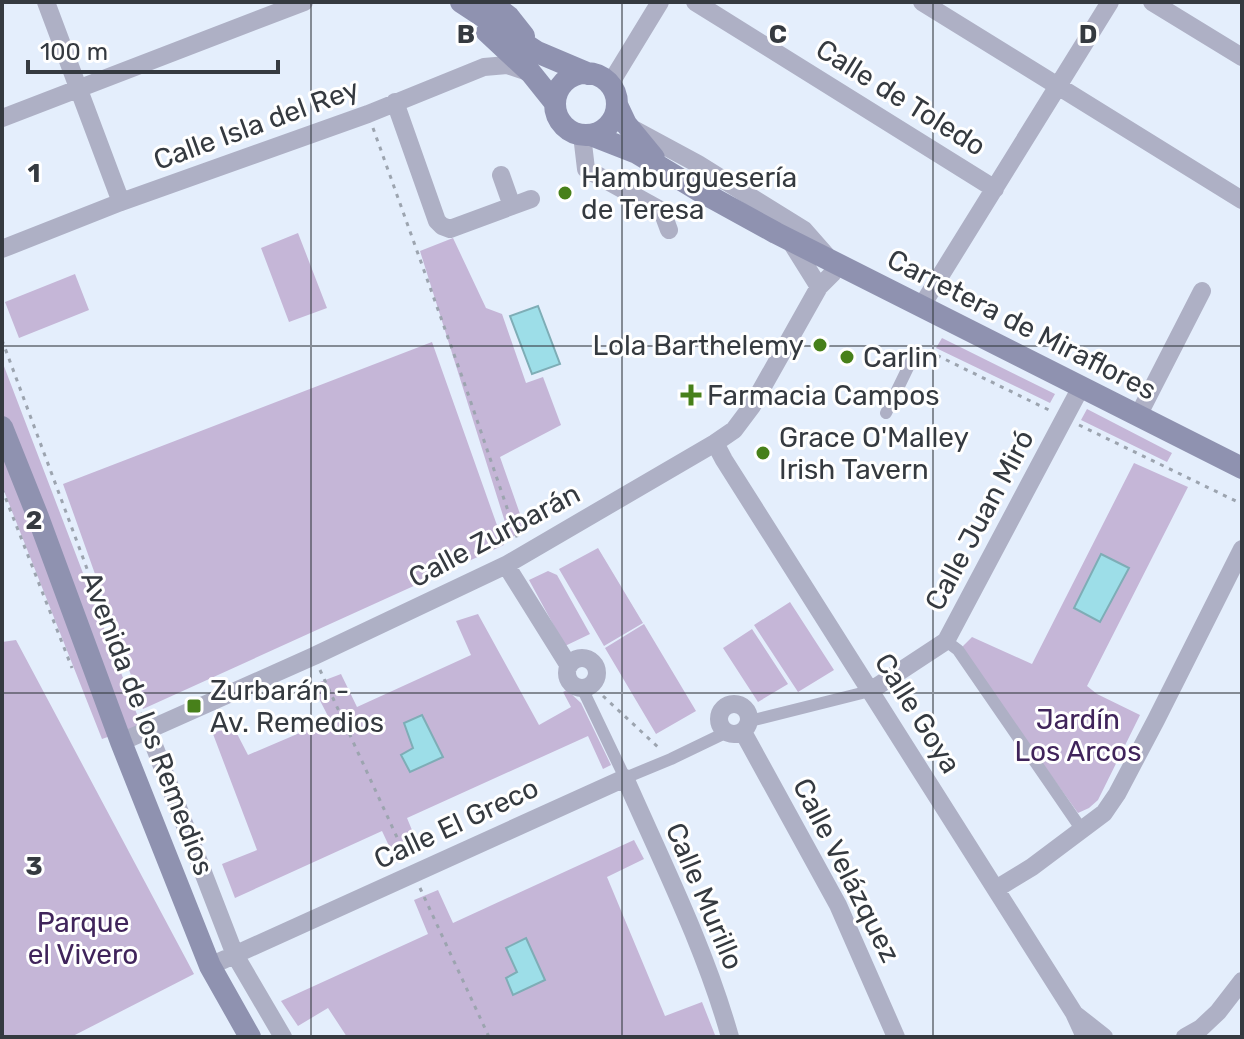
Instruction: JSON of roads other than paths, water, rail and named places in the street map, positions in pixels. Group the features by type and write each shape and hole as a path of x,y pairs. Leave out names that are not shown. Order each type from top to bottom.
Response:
{"main road":[{"path":"490,2 509,17 555,103"},
{"path":"464,5 534,63 611,97"},
{"path":"579,74 611,97 659,165 637,153 573,133 559,121 556,112 557,93 562,84 579,74"},
{"path":"586,135 606,128 615,114 611,97"},
{"name":"Carretera de Miraflores","path":"659,165 782,236 1242,468"},
{"name":"Avenida de los Remedios","path":"2,427 210,966 250,1037"}],"street":[{"path":"46,2 121,202"},
{"path":"2,118 304,2"},
{"path":"660,2 611,97 650,139 698,164 804,230 834,263"},
{"name":"Calle de Toledo","path":"695,2 995,189"},
{"path":"922,2 1242,200"},
{"path":"921,307 1110,2"},
{"path":"1152,2 1242,57"},
{"name":"Calle Isla del Rey","path":"2,249 121,202 368,114 484,67 534,63"},
{"path":"395,102 437,221 442,226 450,229 531,199"},
{"path":"586,135 586,169 662,211 669,230"},
{"path":"501,175 512,206"},
{"path":"782,236 819,287"},
{"name":"Calle Zurbarán","path":"121,742 314,656 506,565 715,443 734,430 752,406 819,287 832,274 834,263"},
{"path":"1138,416 1202,291"},
{"path":"886,413 916,351"},
{"name":"Calle Juan Miró","path":"870,691 946,641 1081,387"},
{"name":"Calle Goya","path":"715,443 1074,1013 1085,1037"},
{"path":"996,889 1032,867 1104,813 1117,794 1242,549"},
{"path":"506,565 569,666 581,658 593,664 597,672 587,686 625,778"},
{"path":"946,641 958,650 1082,830"},
{"name":"Calle El Greco","path":"210,966 740,728 870,691"},
{"name":"Calle Velázquez","path":"740,728 838,905 896,1037"},
{"name":"Avenida de los Remedios","path":"148,730 235,955 283,1037"},
{"name":"Calle Murillo","path":"625,778 694,938 730,1037"},
{"path":"1185,1037 1201,1028 1218,1012 1242,981"},
{"name":"Calle Goya","path":"1074,1013 1104,1037"}],"water":[{"path":"538,306 560,364 532,374 510,316"},
{"path":"1101,554 1129,568 1100,622 1074,608"},
{"path":"422,715 443,757 410,772 401,755 413,748 404,723"},
{"path":"526,938 545,980 513,995 506,978 517,972 506,948"}],"place":[{"name":"Hamburguesería de Teresa","path":"565,193"},
{"name":"Lola Barthelemy","path":"820,345"},
{"name":"Carlin","path":"847,357"},
{"name":"Farmacia Campos","path":"691,395"},
{"name":"Grace O'Malley Irish Tavern","path":"763,453"},
{"name":"Zurbarán - Av. Remedios","path":"194,706"}],"park label":[{"name":"Jardín Los Arcos","path":"1078,735"},
{"name":"Parque el Vivero","path":"83,938"}]}
